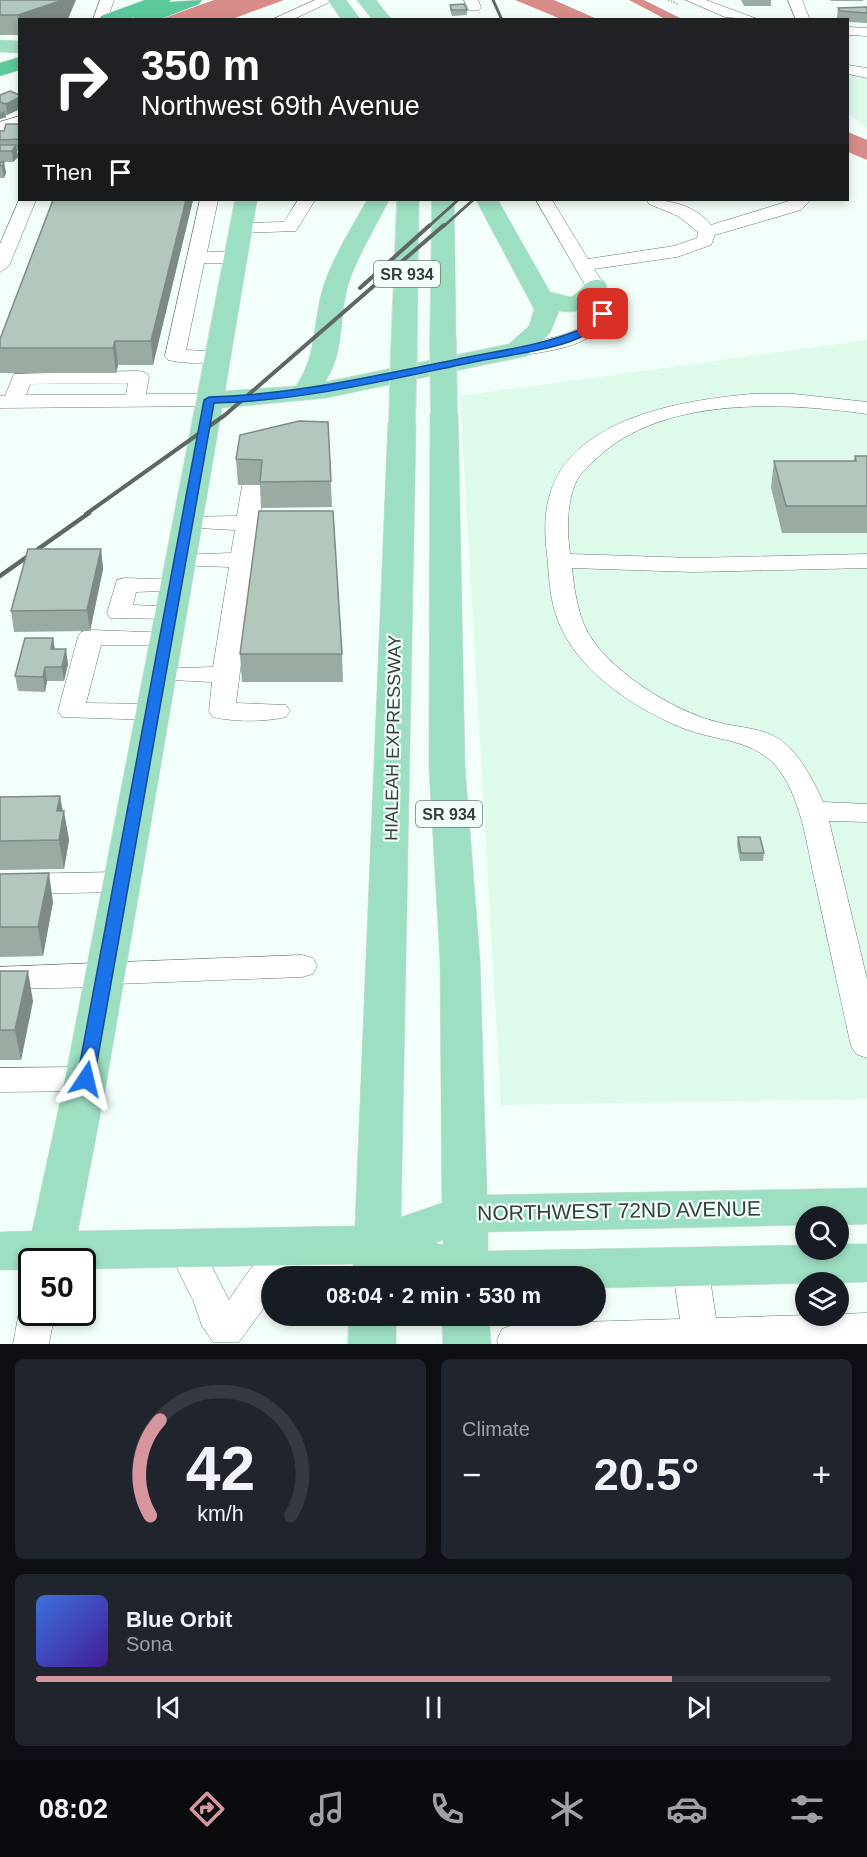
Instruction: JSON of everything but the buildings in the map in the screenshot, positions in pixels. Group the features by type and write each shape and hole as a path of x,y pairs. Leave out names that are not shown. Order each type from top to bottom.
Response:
{"highway":[{"path":"113,18 162,0"},
{"path":"145,18 193,0"},
{"path":"0,59 18,50"},
{"path":"0,70 18,64"}],"main road":[{"path":"366,0 381,18"},
{"path":"0,46 18,49"},
{"path":"52,1248 86,1079 246,201"},
{"path":"304,393 318,373 324,359 333,293 340,272 377,201"},
{"name":"HIALEAH EXPRESSWAY","path":"375,1261 382,1155 408,201"},
{"name":"SR 934","path":"443,201 447,778 460,960 466,1266"},
{"path":"209,400 256,399 304,393 518,350 535,337 543,326 547,309 488,201"},
{"path":"543,298 561,304 578,304 587,301 589,275"},
{"path":"324,359 338,371 364,382"},
{"name":"NORTHWEST 72ND AVENUE","path":"375,1261 464,1214 867,1206"},
{"name":"NORTHWEST 72ND AVENUE","path":"96,1253 185,1248 294,1246 410,1266"},
{"name":"NORTHWEST 72ND AVENUE","path":"0,1251 18,1253"},
{"name":"NORTHWEST 72ND AVENUE","path":"606,1269 867,1263"},
{"path":"372,1344 373,1326"},
{"path":"466,1326 467,1344"}],"street":[{"path":"101,18 107,0"},
{"path":"795,0 802,18"},
{"path":"701,2 747,18"},
{"path":"288,18 340,7"},
{"path":"849,31 867,32"},
{"path":"849,70 867,73"},
{"path":"0,127 18,122"},
{"path":"2,258 27,201"},
{"path":"209,201 175,356 218,356"},
{"path":"201,230 290,227 305,201"},
{"path":"518,350 577,336 596,324 604,309 589,275 545,201"},
{"path":"657,201 691,217 704,238"},
{"path":"589,275 677,251 704,238 795,206 801,201"},
{"path":"195,258 236,257"},
{"path":"867,408 781,399 713,403 684,409 620,431 593,449 572,470 561,494 555,523 567,616 580,640 605,668 636,692 677,715 706,728 769,745 801,780 813,811 860,988 867,1046"},
{"path":"7,402 209,400"},
{"path":"253,486 246,522 222,711 277,711"},
{"path":"188,522 280,523"},
{"path":"154,712 71,711 90,637 173,599 241,560"},
{"path":"559,561 693,565 867,561"},
{"path":"160,674 225,675"},
{"path":"813,811 867,813"},
{"path":"5,884 121,882"},
{"path":"0,978 302,966"},
{"path":"0,1079 86,1079"},
{"path":"225,1338 257,1288 294,1246"},
{"path":"185,1248 211,1299 225,1338"},
{"path":"690,1266 701,1339"},
{"path":"31,1344 34,1326"},
{"path":"515,1340 701,1339 867,1329"}],"shaded area":[{"path":"214,0 284,0 235,18 164,18"},
{"path":"515,0 554,0 595,18 559,18"},
{"path":"849,72 867,72 867,128 849,115"},
{"path":"849,132 867,140 867,160 849,152"},
{"path":"867,340 867,1099 501,1105 460,396"}],"waterway":[{"path":"635,0 674,18"}],"railway":[{"path":"493,0 501,18"},
{"path":"428,227 457,201"},
{"path":"443,227 472,201"},
{"path":"360,288 430,225"},
{"path":"86,514 225,415 444,225"},
{"path":"0,576 89,513"}],"route":[{"path":"86,1079 209,400 256,399 311,392 545,344 585,332 596,324 603,314"}]}
